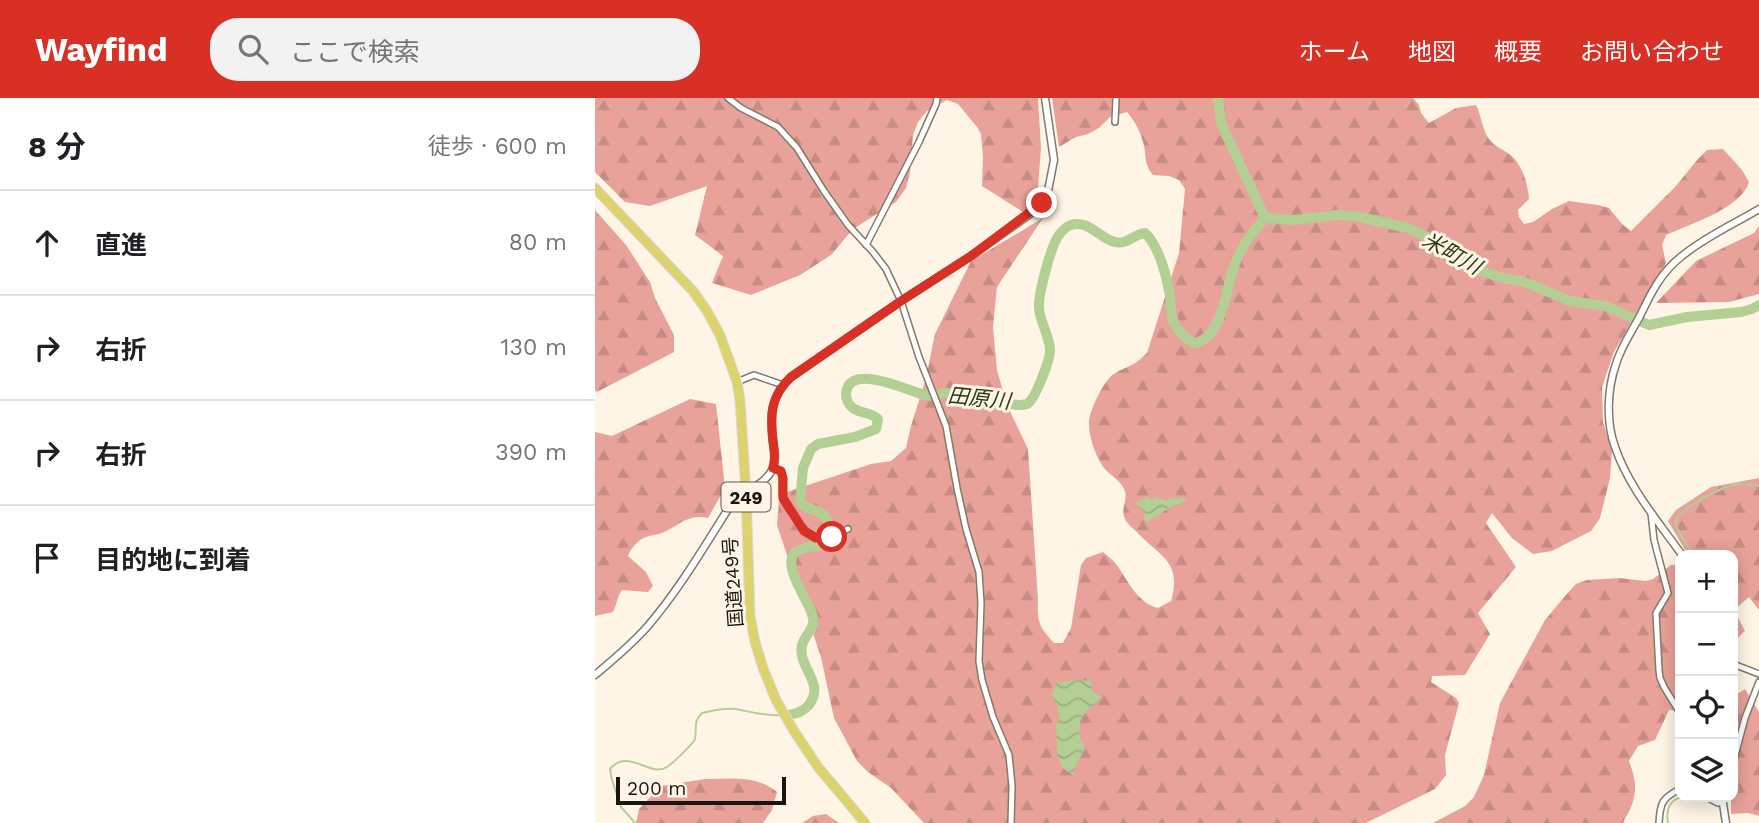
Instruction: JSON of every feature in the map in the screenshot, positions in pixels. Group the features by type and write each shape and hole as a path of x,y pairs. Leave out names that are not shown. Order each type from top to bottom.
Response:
{"highway":[{"name":"国道249号","path":"595,188 694,291 720,335 737,382 740,400 750,616 755,642 776,700 794,731 818,767 865,823"}],"street":[{"path":"728,98 741,108 778,127 797,148 848,225 886,269 901,301 946,426 966,528 979,572 979,661 993,716 1009,755 1011,823"},
{"path":"866,244 919,142 937,98"},
{"path":"595,675 647,626 674,592 735,500 768,476 775,458 771,412 783,385 901,301 971,256 1042,203 1048,191 1054,160 1045,98"},
{"path":"1115,122 1116,98"},
{"path":"1678,550 1626,473 1614,446 1608,410 1616,363 1657,282 1667,270 1682,255 1759,209"},
{"path":"737,382 754,375 783,385"},
{"path":"773,468 781,471 783,498 804,531 816,538 832,537 848,528"},
{"path":"1651,513 1656,550 1668,593 1656,613 1660,678 1675,704"},
{"path":"1738,666 1759,674"},
{"path":"1738,744 1759,682"},
{"path":"1659,823 1662,802 1675,792"},
{"path":"1722,802 1726,823"}],"green space":[{"path":"595,98 1038,98 1041,148 1037,201 1023,212 982,186 981,134 958,104 947,100 927,111 918,122 913,135 906,188 896,202 853,229 831,255 800,275 751,295 712,283 723,256 695,235 707,186 650,206 625,202 595,172"},
{"path":"1052,98 1413,98 1429,123 1456,108 1476,105 1487,136 1494,145 1514,158 1523,174 1529,199 1518,210 1524,224 1533,222 1569,201 1609,208 1631,231 1707,150 1723,149 1749,182 1736,200 1726,207 1666,235 1662,245 1666,263 1614,352 1602,387 1603,422 1612,451 1610,478 1600,518 1591,531 1552,551 1533,554 1512,538 1492,513 1486,523 1516,567 1478,613 1490,634 1465,675 1432,676 1431,682 1456,698 1459,703 1445,755 1446,775 1435,789 1366,823 924,823 891,788 857,761 834,718 821,657 777,525 779,501 787,492 871,464 891,461 906,448 926,378 935,334 971,261 1043,218 997,287 993,327 997,370 1007,405 1028,449 1040,624 1054,643 1063,643 1071,628 1081,565 1086,558 1103,552 1116,564 1145,602 1158,608 1171,601 1174,576 1171,567 1125,519 1124,489 1099,461 1091,440 1089,424 1094,405 1107,380 1147,353 1179,253 1185,189 1179,180 1153,175 1146,163 1140,134 1127,112 1110,117 1099,128 1059,147"},
{"path":"595,210 626,245 650,282 674,335 674,352 597,392 595,390"},
{"path":"1759,226 1759,294 1729,302 1656,303 1696,261 1754,233"},
{"path":"690,399 716,404 725,488 708,518 694,517 662,533 643,538 635,545 628,556 646,572 653,586 648,592 622,590 613,612 595,616 595,432 612,436"},
{"path":"1759,478 1759,610 1749,597 1738,607 1738,550 1685,550 1668,521 1676,510 1711,487"},
{"path":"1671,565 1675,565 1675,711 1669,710 1655,740 1638,746 1629,761 1635,789 1623,823 1433,823 1465,806 1474,797 1484,775 1500,703 1545,620 1576,584 1587,580 1653,579"},
{"path":"1738,618 1745,631 1738,637"},
{"path":"1745,689 1759,712 1759,816 1748,813 1731,814 1731,802 1738,802 1738,693"},
{"path":"705,779 743,779 761,783 777,792 772,810 763,823 636,823 639,809 661,786"},
{"path":"826,814 839,823 802,823 813,816"}],"water":[{"path":"1147,496 1152,500 1156,497 1168,501 1170,498 1187,498 1147,522 1144,520 1145,512 1135,504"},
{"path":"1091,681 1093,692 1102,699 1088,710 1081,721 1081,741 1085,749 1073,775 1059,760 1056,725 1059,720 1058,707 1052,695 1057,682"}],"waterway":[{"name":"米町川","path":"1218,98 1221,123 1265,218"},
{"name":"米町川","path":"1265,218 1295,220 1337,215 1355,216 1408,228 1436,241 1484,272 1525,282 1570,301 1605,306 1649,325 1687,317 1741,312 1759,305"},
{"name":"田原川","path":"789,715 808,706 814,690 802,653 802,645 814,620 793,573 792,557 802,549 822,545 828,528 823,514 800,502 803,468 811,449 818,444 855,437 876,429 878,419 850,405 846,394 849,384 867,379 893,384 928,396 946,393 1017,405 1027,404 1038,387 1050,354 1039,308 1046,270 1059,235 1068,226 1077,224 1115,242 1123,242 1145,233 1162,262 1175,324 1183,335 1194,343 1204,339 1217,322 1238,257 1265,218"},
{"path":"1691,550 1676,524 1685,510 1703,498 1737,484 1759,486"},
{"name":"田原川","path":"635,823 621,807 612,780 610,769 617,763 631,762 653,769 667,767 695,739 696,722 702,713 732,709 780,715"},
{"path":"1668,823 1669,806 1675,800"}],"route":[{"path":"832,537 816,538 804,531 783,498 781,471 773,468 775,458 771,412 776,396 791,377 971,256 1042,203"}]}
